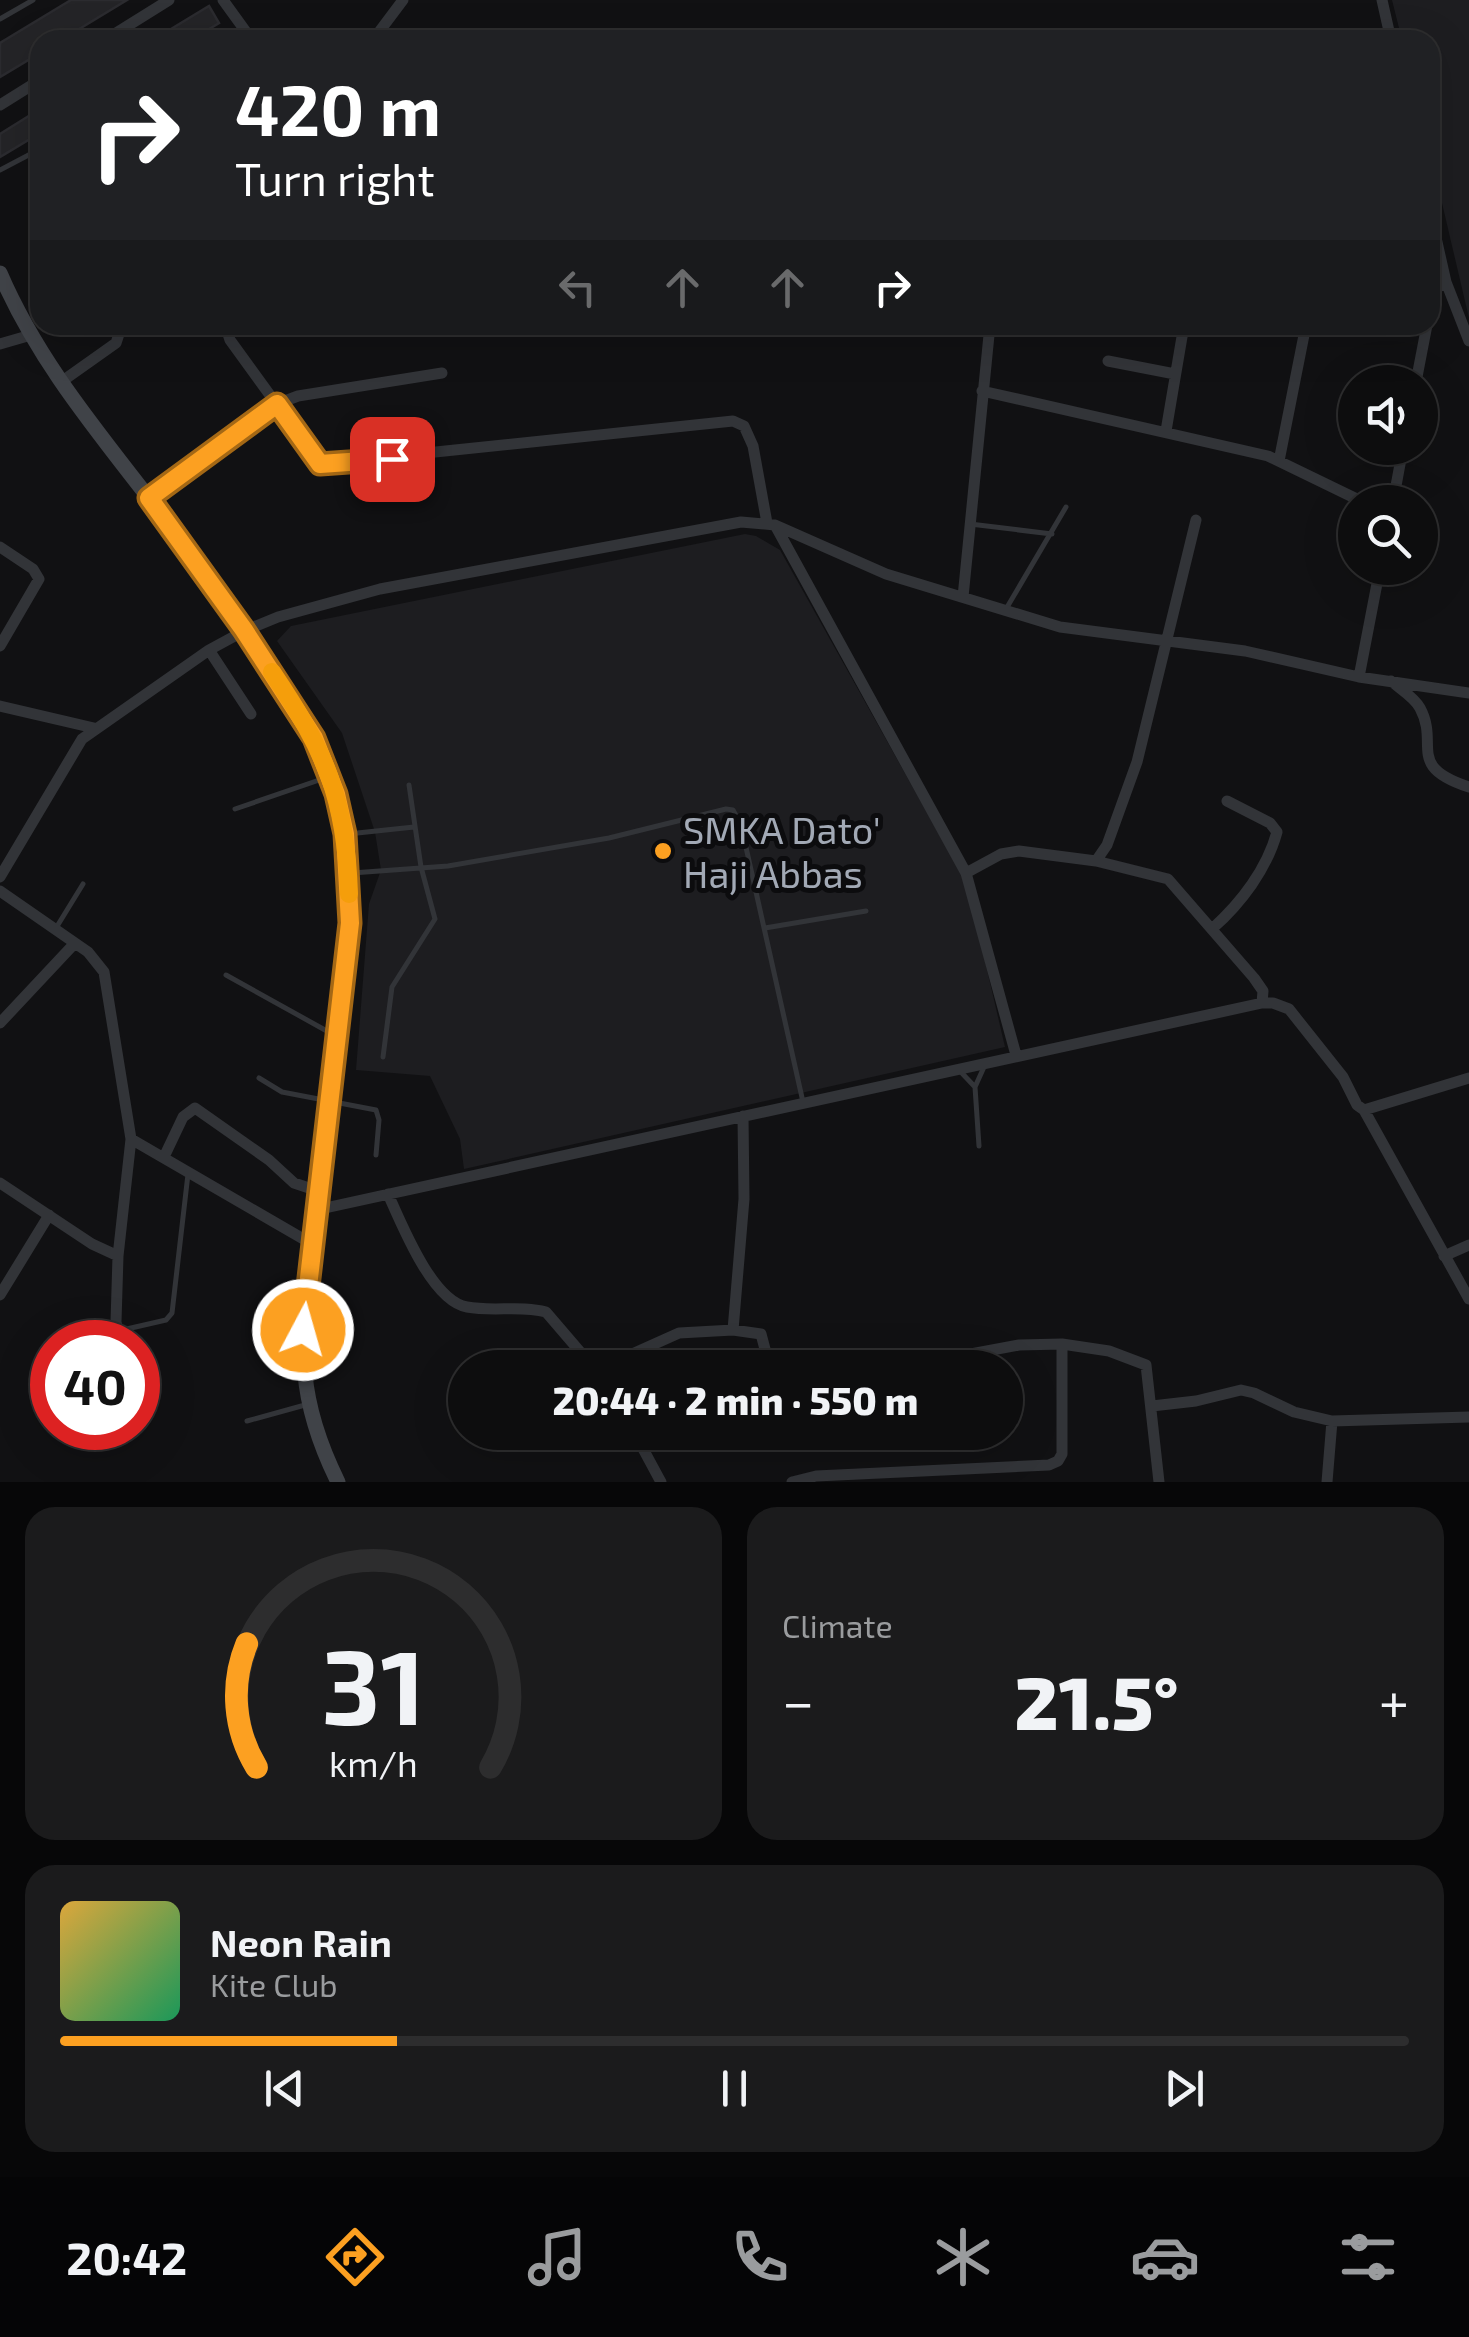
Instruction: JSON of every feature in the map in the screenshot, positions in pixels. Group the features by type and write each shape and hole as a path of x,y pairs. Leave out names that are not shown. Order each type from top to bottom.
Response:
{"street":[{"path":"120,30 169,0"},
{"path":"223,0 245,30"},
{"path":"380,30 403,0"},
{"path":"1382,0 1389,30"},
{"path":"0,105 30,86"},
{"path":"1440,256 1469,341"},
{"path":"0,273 30,333"},
{"path":"1440,286 1446,282"},
{"path":"0,344 31,335 90,425 149,498 244,630 314,738 330,776 345,834 350,923 302,1359 308,1404 338,1482"},
{"path":"61,382 116,343 119,335"},
{"path":"228,335 311,456 325,465 739,422 753,446 771,524 966,873 1016,1055"},
{"path":"963,597 989,335"},
{"path":"1166,431 1182,335"},
{"path":"1279,460 1304,335"},
{"path":"1419,365 1425,335"},
{"path":"1108,361 1175,374"},
{"path":"277,404 298,396 442,373"},
{"path":"982,390 1279,460 1338,490"},
{"path":"1096,862 1107,845 1137,762 1196,520"},
{"path":"0,877 73,750 94,728 244,630 380,589 741,522 771,524 886,574 1074,630 1245,651 1358,677 1469,693"},
{"path":"0,547 33,568 38,578 0,646"},
{"path":"1358,677 1377,585"},
{"path":"209,650 251,714"},
{"path":"1390,681 1418,704 1433,766 1469,788"},
{"path":"0,706 94,728"},
{"path":"1213,928 1246,892 1270,851 1276,832 1270,823 1226,800"},
{"path":"966,873 1012,852 1096,862 1168,879 1261,987 1262,1003"},
{"path":"0,890 95,958 104,972 131,1139 118,1256 120,1320"},
{"path":"0,1023 75,944"},
{"path":"316,1210 1273,1002 1288,1009 1343,1077 1469,1298"},
{"path":"1364,1110 1469,1078"},
{"path":"164,1156 183,1117 196,1108 269,1160 294,1184 318,1191"},
{"path":"733,1330 744,1199 743,1116"},
{"path":"131,1139 312,1244"},
{"path":"0,1182 118,1256"},
{"path":"388,1194 417,1254 448,1298 470,1308 546,1312 581,1350"},
{"path":"0,1295 49,1215"},
{"path":"1444,1256 1469,1246"},
{"path":"637,1350 672,1334 733,1330 761,1334 765,1350"},
{"path":"792,1482 816,1476 1049,1465 1058,1461 1062,1454 1062,1344"},
{"path":"992,1350 1019,1345 1085,1345 1141,1360 1148,1370 1159,1482"},
{"path":"1152,1406 1241,1390 1294,1412 1332,1420 1469,1417"},
{"path":"1327,1482 1332,1420"},
{"path":"643,1450 660,1482"}],"lane":[{"path":"0,19 33,0"},
{"path":"0,170 30,154"},
{"path":"149,498 277,404"},
{"path":"1004,611 1066,506"},
{"path":"969,524 1052,534"},
{"path":"236,809 330,776"},
{"path":"383,1057 392,987 435,919 421,867 409,785"},
{"path":"349,873 448,866 609,838 726,808 736,813 804,1102"},
{"path":"345,834 414,826"},
{"path":"55,929 84,884"},
{"path":"765,928 866,910"},
{"path":"226,975 336,1036"},
{"path":"978,1146 975,1087 986,1062"},
{"path":"957,1068 975,1087"},
{"path":"260,1078 282,1092 376,1110 376,1155"},
{"path":"160,1322 172,1313 188,1171"},
{"path":"248,1421 308,1404"}],"shaded area":[{"path":"1392,0 1469,0 1469,318 1440,195 1440,30 1400,30"},
{"name":"SMKA Dato' Haji Abbas","path":"745,534 780,550 967,884 1005,1047 464,1169 460,1139 430,1076 356,1070 369,904 381,870 375,832 342,733 277,641 291,626"}],"building":[{"path":"71,0 127,0 78,30 30,30 30,59 0,77 0,43"},
{"path":"209,6 219,23 207,30 169,30"},
{"path":"30,115 30,139 0,157 0,134"}],"slow traffic":[{"path":"272,672 314,738 330,776 345,834 349,894"}],"place":[{"name":"SMKA Dato' Haji Abbas","path":"663,851"}],"route":[{"path":"303,1330 350,923 345,834 336,794 314,738 244,630 149,498 277,404 320,464 392,459"}]}
